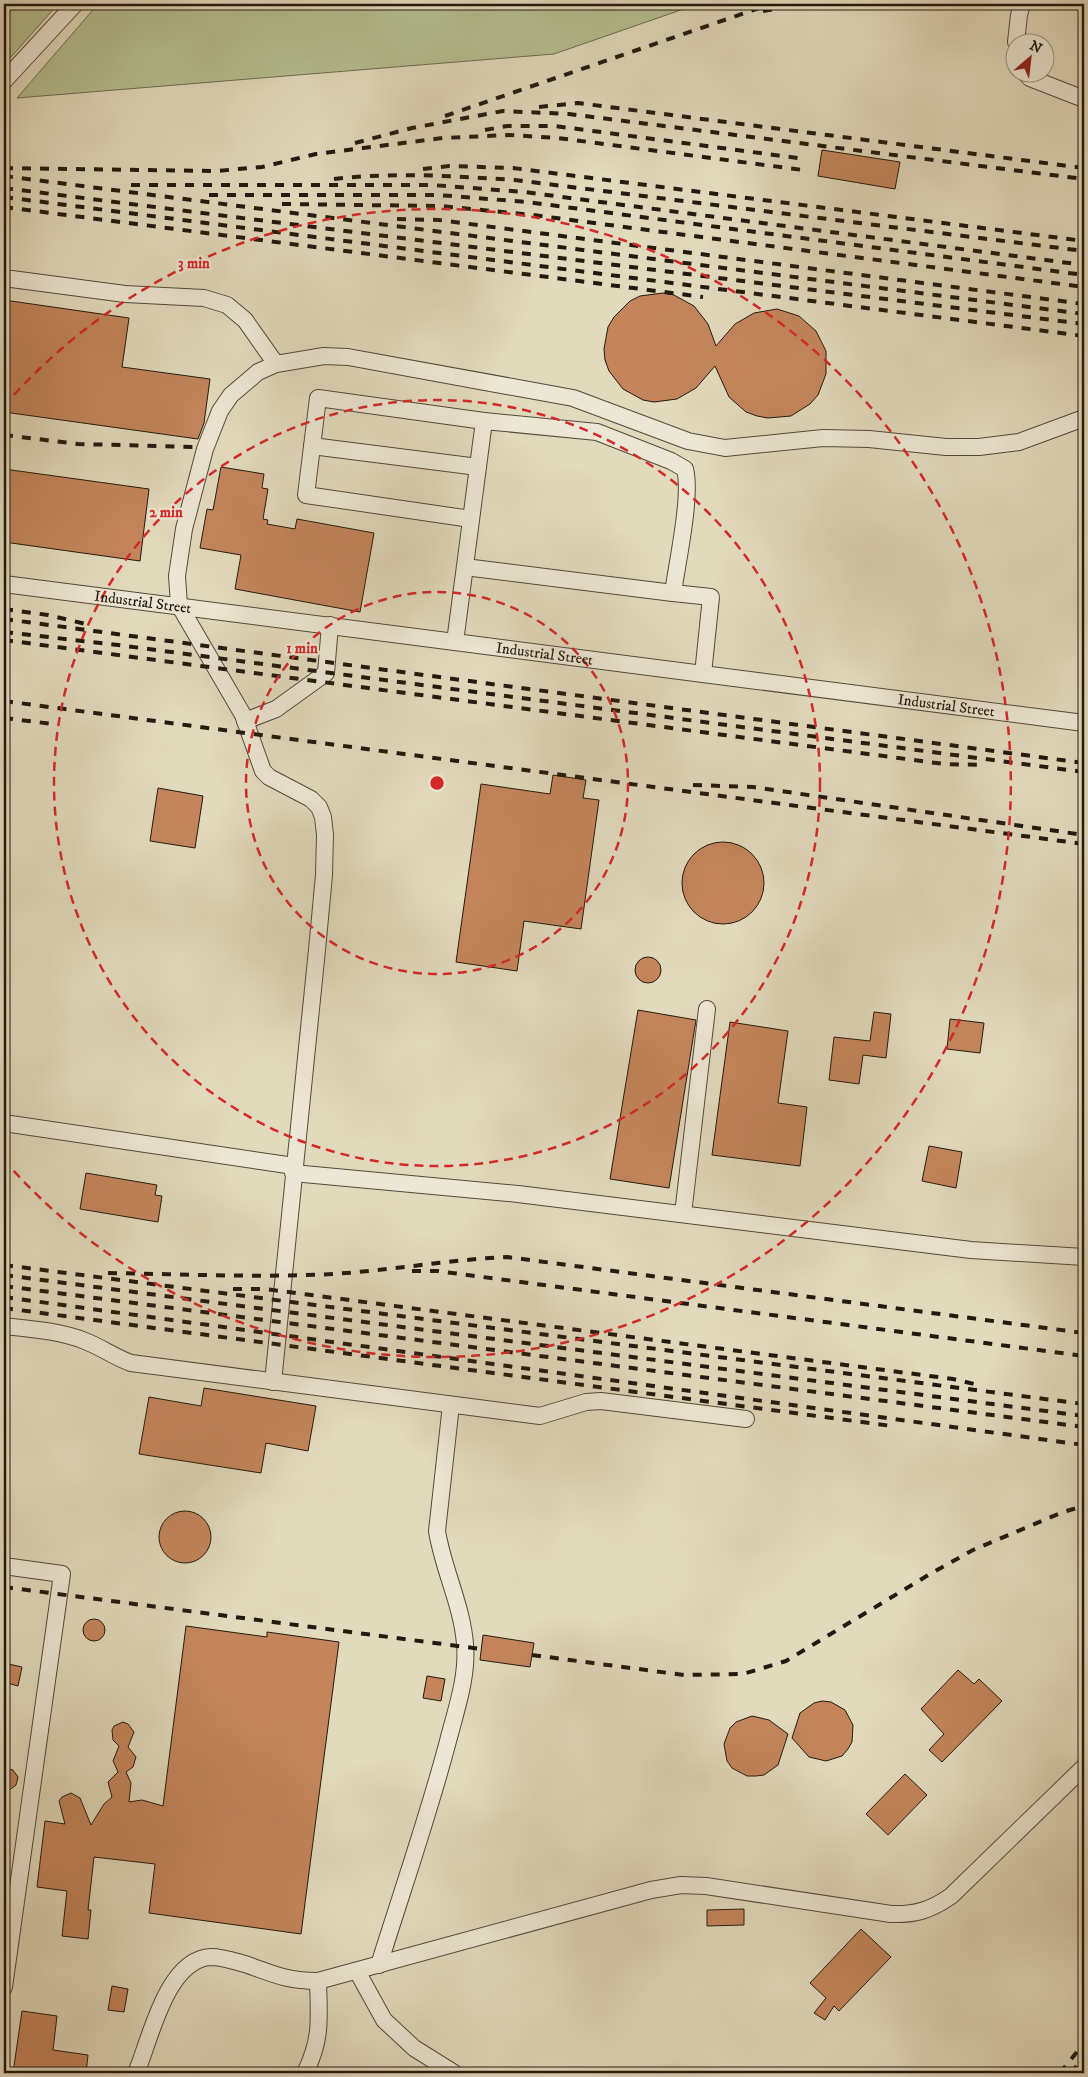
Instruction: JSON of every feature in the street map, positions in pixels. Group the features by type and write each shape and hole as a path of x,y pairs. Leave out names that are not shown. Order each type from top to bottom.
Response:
{"street":[{"path":"4,81 75,4"},
{"path":"1017,32 1022,4"},
{"path":"1040,82 1084,99"},
{"path":"4,278 125,294 204,298 227,305 246,320 276,364"},
{"path":"273,1382 324,875 323,817 319,807 311,799 263,771 245,721 178,605 177,576 184,529 205,449 220,411 231,395 245,381 276,364 324,356 348,357 573,398 688,441 725,448 824,438 869,439 946,447 979,447 1019,442 1084,418"},
{"path":"471,520 306,495 318,398 484,421 597,432 671,461 685,469 688,479 673,593"},
{"path":"455,642 484,421"},
{"path":"312,446 478,467"},
{"path":"465,567 711,598 703,674"},
{"name":"Industrial Street","path":"4,584 1084,723"},
{"path":"245,721 276,708 326,673 330,625"},
{"path":"683,1214 708,1009"},
{"path":"4,1123 294,1170 518,1194 971,1250 1084,1257"},
{"path":"4,1326 68,1335 131,1363 451,1405 540,1416 586,1402 601,1401 746,1419"},
{"path":"378,1965 437,1783 461,1693 466,1647 463,1625 440,1549 437,1531 451,1405"},
{"path":"4,1566 62,1574 11,1875 4,1987"},
{"path":"136,2073 162,2004 176,1979 185,1968 197,1961 210,1957 227,1960 283,1979 318,1981 642,1893 681,1885 706,1886 891,1914 920,1913 936,1906 951,1896 1084,1767"},
{"path":"357,1971 384,2020 414,2048 454,2073"},
{"path":"305,2073 315,2053 319,2032 318,1981"}],"green space":[{"path":"4,4 58,4 4,65"},
{"path":"98,4 698,4 554,54 17,98"}],"building":[{"path":"822,150 900,162 895,189 818,176"},
{"path":"663,293 674,295 694,306 708,324 716,346 735,324 754,313 777,309 799,316 816,331 826,351 826,374 818,395 810,404 791,416 768,418 757,416 746,412 729,397 715,366 696,388 677,399 654,402 643,400 623,389 609,371 605,360 604,349 608,327 614,317 630,301 640,296"},
{"path":"4,300 129,318 122,367 210,379 204,423 198,439 4,412"},
{"path":"221,467 264,474 262,488 268,489 263,519 268,520 267,524 295,529 297,519 374,533 360,612 235,589 241,555 200,548 207,509 213,510"},
{"path":"4,469 149,489 140,561 4,542"},
{"path":"553,775 586,780 583,798 599,800 581,929 524,921 517,971 456,962 481,784 550,794"},
{"path":"158,788 203,796 195,848 150,841"},
{"path":"715,842 731,842 746,849 757,860 764,875 761,899 752,912 731,924 715,924 700,917 689,906 682,891 682,875 689,860 700,849"},
{"path":"648,957 657,961 661,970 657,979 648,983 639,979 635,970 639,961"},
{"path":"638,1010 696,1020 669,1188 610,1179"},
{"path":"874,1012 891,1014 886,1058 863,1055 859,1084 829,1080 834,1037 870,1041"},
{"path":"950,1019 984,1023 980,1053 947,1049"},
{"path":"730,1022 788,1031 778,1103 807,1107 800,1166 712,1155"},
{"path":"929,1146 962,1152 956,1188 922,1181"},
{"path":"86,1173 157,1185 155,1195 162,1196 158,1222 80,1209"},
{"path":"204,1388 316,1406 308,1451 266,1443 261,1473 139,1454 149,1397 201,1406"},
{"path":"185,1511 195,1513 203,1519 209,1527 211,1537 209,1547 203,1555 195,1561 185,1563 175,1561 167,1555 161,1547 159,1537 161,1527 167,1519 175,1513"},
{"path":"94,1619 102,1622 105,1630 102,1638 94,1641 86,1638 83,1630 86,1622"},
{"path":"186,1626 267,1637 267,1632 339,1642 301,1934 149,1913 155,1864 94,1857 88,1910 91,1910 88,1939 62,1936 67,1891 37,1887 45,1821 65,1824 59,1801 62,1797 71,1793 80,1798 91,1825 104,1804 112,1797 108,1782 118,1772 113,1761 119,1746 113,1740 112,1730 114,1726 123,1722 128,1724 134,1732 128,1747 136,1757 133,1767 126,1772 131,1783 129,1802 142,1800 163,1806"},
{"path":"483,1635 534,1643 530,1667 480,1660"},
{"path":"4,1663 22,1667 18,1686 4,1682"},
{"path":"958,1670 974,1684 979,1679 1002,1701 942,1762 929,1750 944,1734 921,1709"},
{"path":"427,1676 445,1679 441,1701 423,1698"},
{"path":"822,1701 831,1702 845,1710 853,1725 852,1742 848,1749 842,1756 826,1761 809,1757 792,1738 800,1713 814,1703"},
{"path":"752,1716 769,1720 788,1734 778,1765 764,1775 747,1776 732,1768 727,1761 724,1744 730,1728 736,1722"},
{"path":"4,1768 13,1770 18,1777 16,1785 4,1794"},
{"path":"905,1774 927,1795 888,1835 866,1814"},
{"path":"744,1909 744,1925 707,1926 707,1910"},
{"path":"861,1929 891,1957 839,2011 834,2006 825,2020 814,2013 826,1998 810,1983"},
{"path":"112,1986 128,1989 124,2012 108,2010"},
{"path":"22,2011 57,2016 53,2050 88,2055 86,2073 13,2073"}],"railway":[{"path":"445,116 771,4"},
{"path":"763,11 803,4"},
{"path":"539,107 578,103 1084,168"},
{"path":"355,143 412,128 503,111 569,114 1084,179"},
{"path":"485,130 507,126 555,126 805,159"},
{"path":"4,168 216,171 262,167 316,154 443,138 509,135 558,138 803,170"},
{"path":"423,169 449,166 513,168 1084,241"},
{"path":"334,179 402,175 515,180 1084,251"},
{"path":"4,176 1084,314"},
{"path":"131,185 432,185 524,192 1084,265"},
{"path":"4,188 1084,324"},
{"path":"209,195 438,195 527,202 1084,275"},
{"path":"4,197 1084,336"},
{"path":"282,204 441,206 533,215 1084,287"},
{"path":"4,207 703,297"},
{"path":"397,219 439,220 1084,304"},
{"path":"4,435 78,444 196,447"},
{"path":"4,609 48,615 86,624"},
{"path":"4,619 1084,763"},
{"path":"4,632 118,645 1084,772"},
{"path":"4,640 944,764 983,765"},
{"path":"4,701 1084,844"},
{"path":"4,718 53,724"},
{"path":"693,785 753,787 1084,835"},
{"path":"108,1273 256,1276 331,1274 507,1257 1084,1333"},
{"path":"4,1265 1084,1404"},
{"path":"412,1271 437,1271 1084,1356"},
{"path":"4,1275 1084,1416"},
{"path":"4,1286 1084,1427"},
{"path":"233,1289 265,1289 953,1379 974,1384"},
{"path":"4,1297 1084,1445"},
{"path":"4,1308 892,1426"},
{"path":"532,1655 684,1675 743,1674 786,1661 973,1550 1063,1512 1084,1506"},
{"path":"4,1587 481,1649"},
{"path":"1060,2073 1084,2043"},
{"path":"1071,2073 1084,2057"}]}
